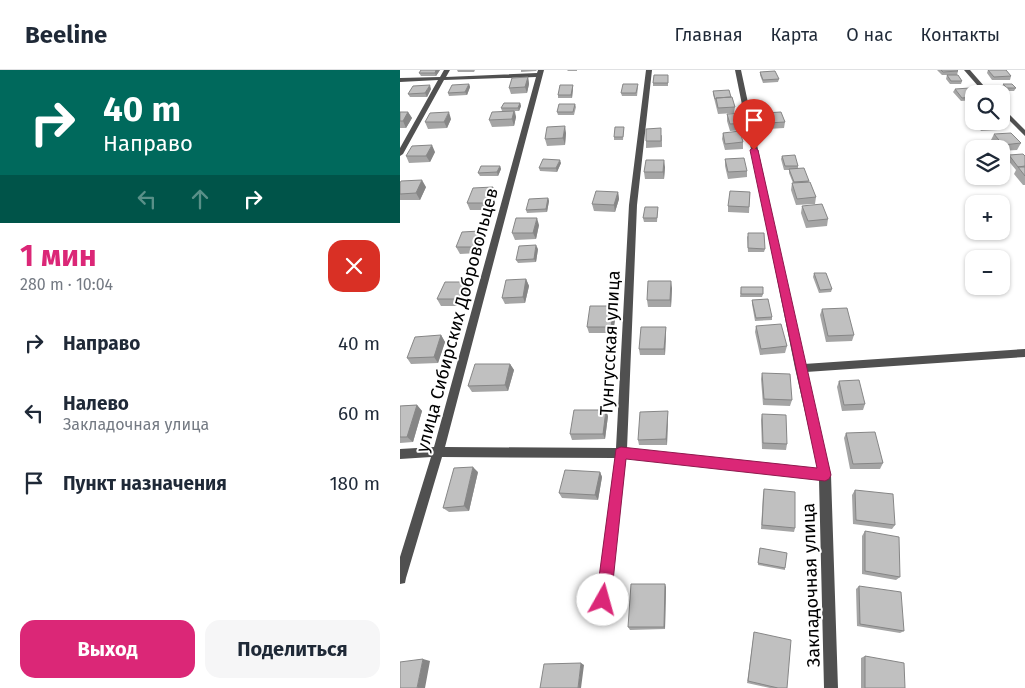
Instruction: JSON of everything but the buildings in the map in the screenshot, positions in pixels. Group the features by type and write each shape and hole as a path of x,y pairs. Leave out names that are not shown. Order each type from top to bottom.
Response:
{"street":[{"path":"400,154 447,70"},
{"name":"Тунгусская улица","path":"601,618 621,453 632,205 649,70"},
{"name":"Закладочная улица","path":"738,70 800,368 825,475 831,688"},
{"path":"967,70 980,85"},
{"path":"400,80 541,72"},
{"name":"улица Сибирских Добровольцев","path":"400,578 438,452 541,72"},
{"path":"1010,118 1025,134"},
{"path":"800,368 1025,353"},
{"path":"400,454 438,452 621,453 825,475"}],"route":[{"path":"603,600 621,453 825,475 800,368 754,150"}]}
